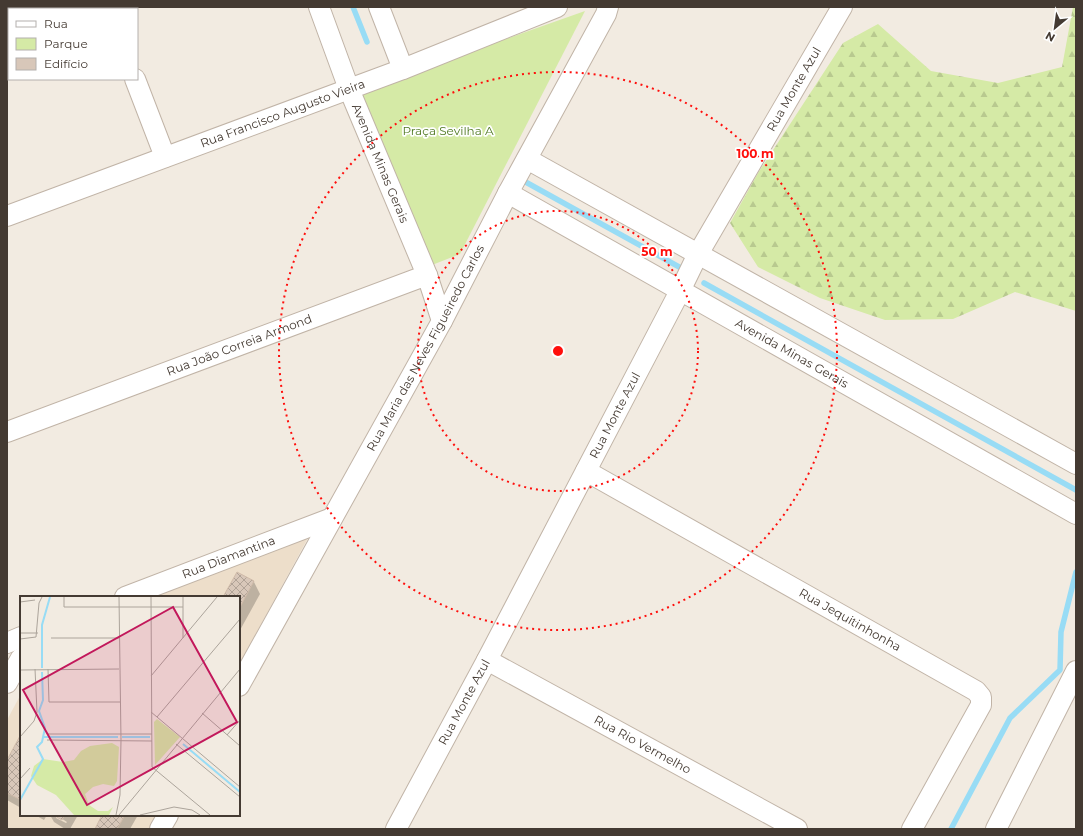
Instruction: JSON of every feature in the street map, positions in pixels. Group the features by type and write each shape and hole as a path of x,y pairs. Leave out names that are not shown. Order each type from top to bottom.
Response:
{"street":[{"name":"Avenida Minas Gerais","path":"319,7 349,89 427,275"},
{"path":"379,7 403,68"},
{"name":"Rua Francisco Augusto Vieira","path":"7,216 349,89 557,7"},
{"name":"Rua Maria das Neves Figueiredo Carlos","path":"240,684 442,321 508,193 606,14 608,7"},
{"name":"Rua Monte Azul","path":"396,829 487,660 698,254 842,7"},
{"path":"135,80 165,157"},
{"path":"527,159 1076,464"},
{"name":"Avenida Minas Gerais","path":"508,193 1076,514"},
{"path":"427,275 442,321"},
{"name":"Rua João Correia Armond","path":"7,432 427,275"},
{"name":"Rua Jequitinhonha","path":"586,471 976,691 981,697 981,705 912,829"},
{"name":"Rua Diamantina","path":"128,596 332,518"},
{"path":"7,643 20,637"},
{"path":"7,683 20,660"},
{"name":"Rua Rio Vermelho","path":"487,660 797,829"},
{"path":"996,829 1076,671"},
{"path":"160,829 167,816"}],"shaded area":[{"path":"309,536 240,663 240,596 148,596"},
{"path":"20,696 20,816 156,816 150,829 7,829 7,720"}],"green space":[{"path":"1073,7 1076,7 1076,311 1015,292 953,319 885,320 820,298 758,267 730,223 758,173 843,43 878,24 931,71 998,83 1062,67"},
{"name":"Praça Sevilha A","path":"585,11 460,254 432,265 358,91"}],"building":[{"path":"237,572 254,581 240,607 240,596 224,596"},
{"path":"20,736 20,800 7,793 7,760"},
{"path":"55,816 64,816 62,820"},
{"path":"102,816 124,816 117,829 95,829"}],"waterway":[{"path":"353,7 367,42"},
{"path":"522,180 681,268"},
{"path":"704,283 1076,490"},
{"path":"951,829 1010,718 1060,670 1061,632 1076,572"}]}
